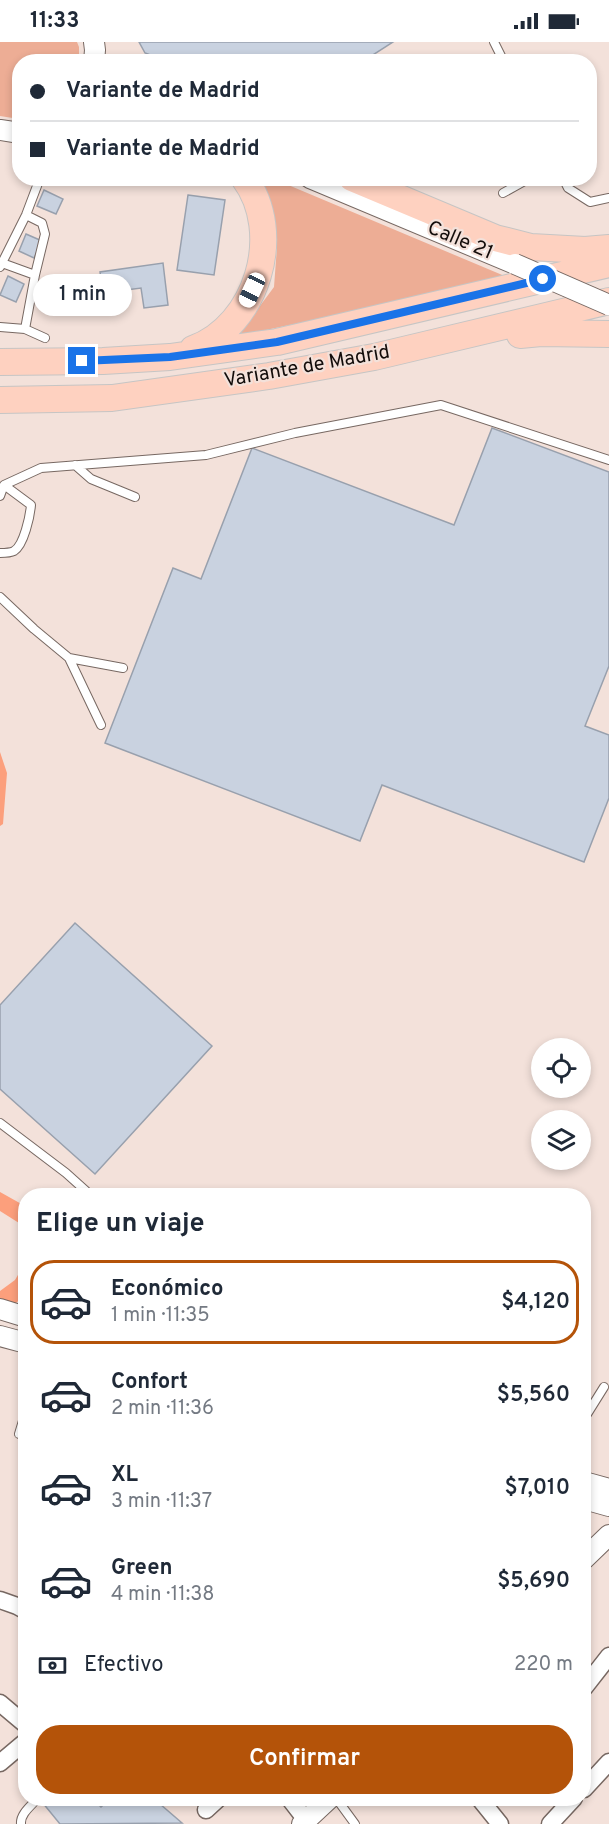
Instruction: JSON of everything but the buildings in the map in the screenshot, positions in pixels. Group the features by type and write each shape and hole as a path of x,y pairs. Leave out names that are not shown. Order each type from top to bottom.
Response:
{"main road":[{"path":"170,357 199,346 225,328 246,305 259,276 264,246 261,214 249,186"},
{"path":"371,186 495,238 531,247 585,250 609,248"},
{"name":"Variante de Madrid","path":"0,362 103,361 170,357 277,342 609,264"},
{"name":"Variante de Madrid","path":"0,400 112,398 269,376 374,357 609,303"},
{"path":"374,357 541,333 609,334"}],"street":[{"name":"Calle 21","path":"329,186 609,303"},
{"path":"0,1309 18,1314"},
{"path":"591,1484 609,1489"},
{"path":"591,1501 609,1506"},
{"path":"591,1552 609,1535"},
{"path":"0,1600 18,1607"},
{"path":"591,1681 606,1667"},
{"path":"0,1702 18,1718"},
{"path":"0,1763 18,1748"},
{"path":"591,1781 609,1762"},
{"path":"207,1810 211,1806"},
{"path":"293,1806 304,1822 321,1806"},
{"path":"485,1806 500,1824"},
{"path":"550,1824 567,1806"}],"lane":[{"path":"35,275 1,265 26,215 37,186"},
{"path":"504,193 516,186"},
{"path":"567,186 590,202 609,198"},
{"path":"25,329 45,234 42,224 26,215"},
{"path":"0,327 25,329 45,338"},
{"path":"0,496 4,485 41,468 206,455 295,433 441,405 609,460"},
{"path":"75,465 91,479 135,497"},
{"path":"0,553 16,550 21,542 31,505 4,485"},
{"path":"0,597 69,658 101,725"},
{"path":"69,658 123,668"},
{"path":"0,1123 83,1188"},
{"path":"591,1408 604,1387"},
{"path":"21,1824 20,1820 31,1806"},
{"path":"342,1806 355,1824"}],"shaded area":[{"path":"0,42 77,42 79,54 12,54 12,118 0,116"},
{"path":"257,186 291,186 507,277 227,338 254,314 274,287 277,247 269,212"},
{"path":"0,752 7,773 3,824 0,826"},
{"path":"0,1192 18,1202 18,1222 0,1211"},
{"path":"18,1275 18,1301 0,1317 0,1291 15,1280"}],"route":[{"path":"82,361 170,357 277,342 543,279"}]}
